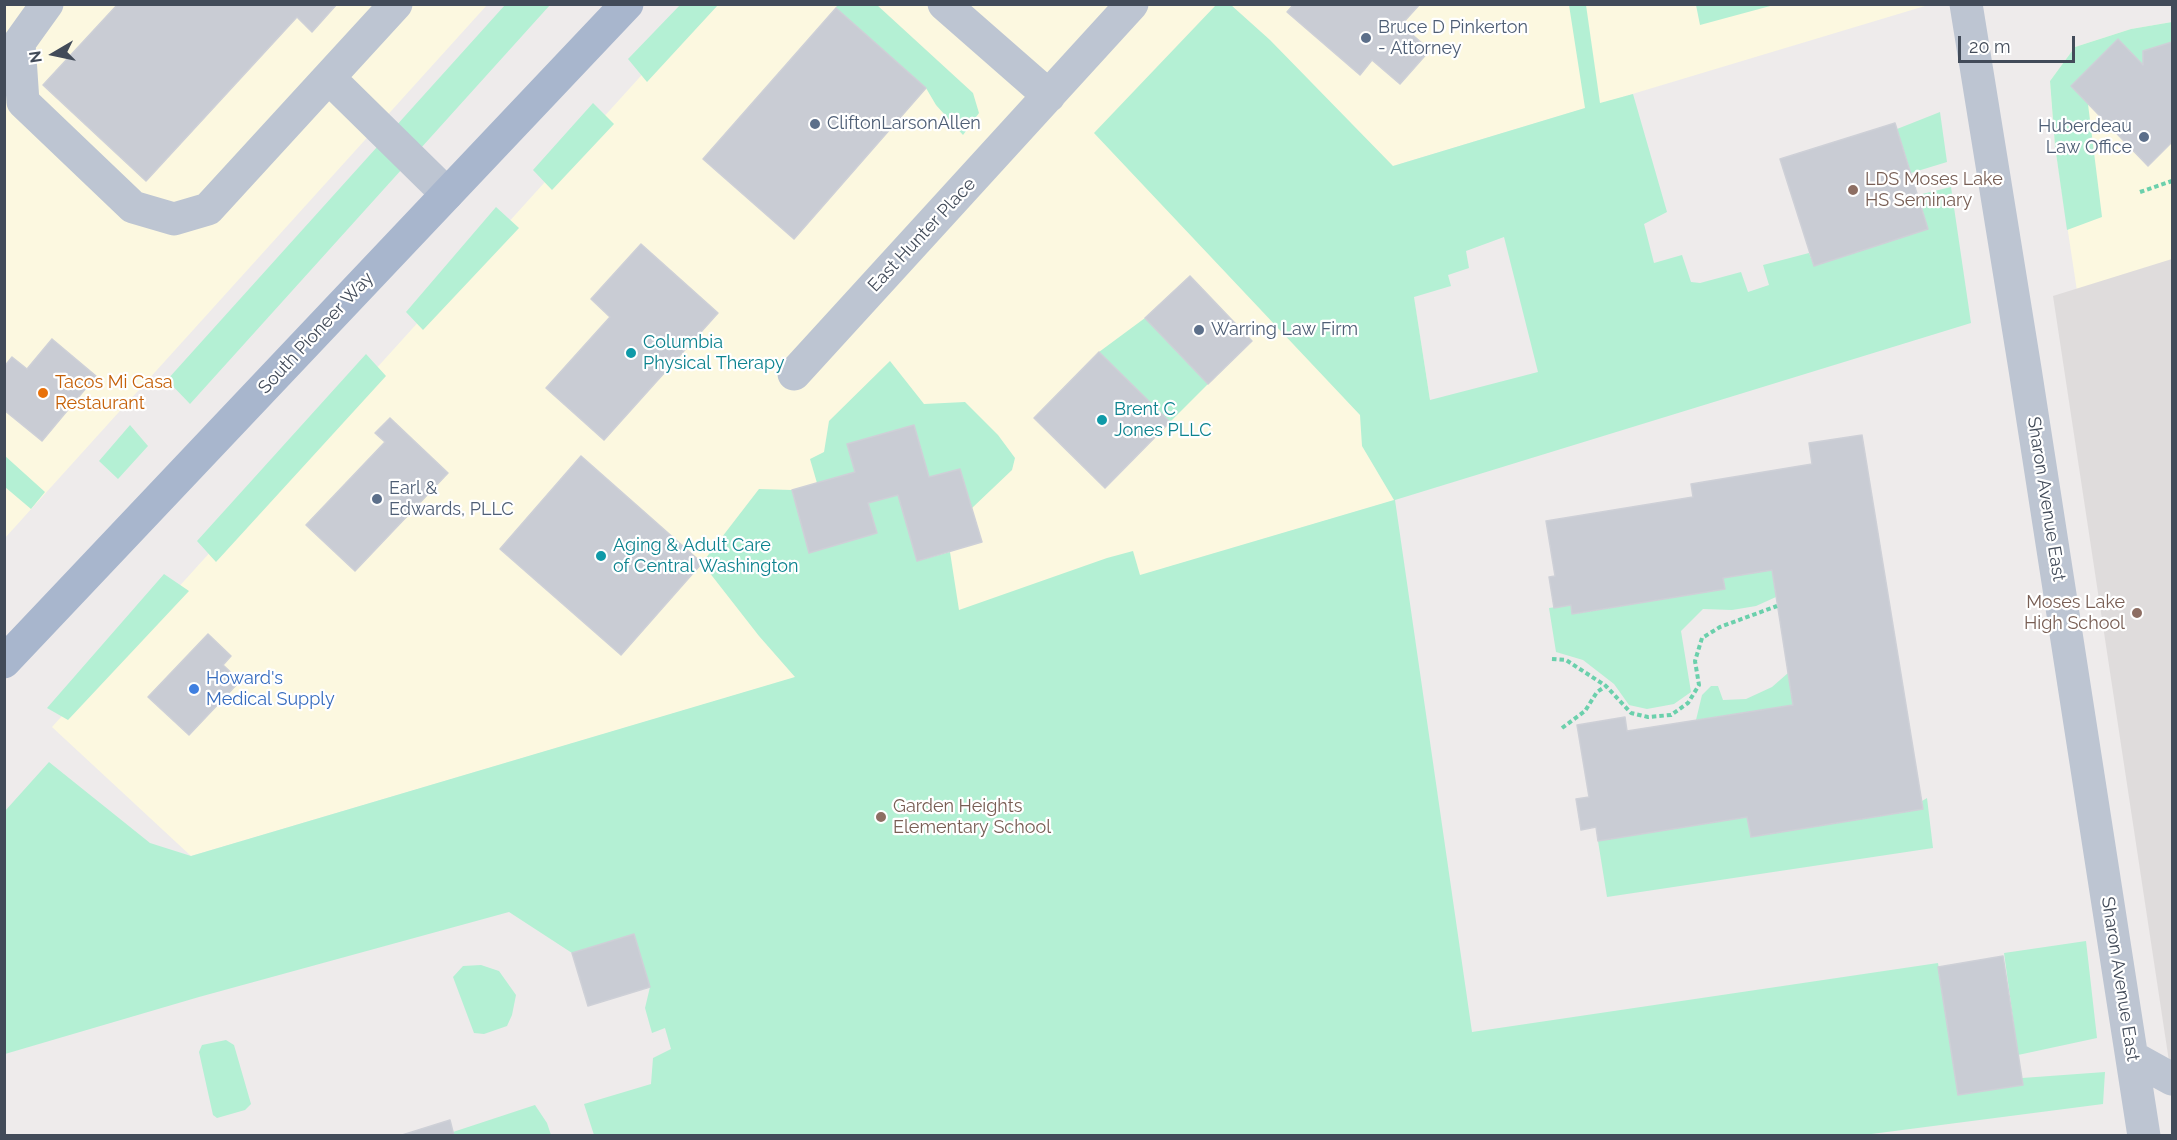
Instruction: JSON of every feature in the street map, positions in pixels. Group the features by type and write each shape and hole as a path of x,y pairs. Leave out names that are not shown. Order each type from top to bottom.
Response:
{"main road":[{"name":"South Pioneer Way","path":"4,662 627,4"}],"street":[{"path":"47,4 19,43 23,102 133,207 174,219 208,209 396,4"},
{"path":"944,4 1049,96"},
{"name":"East Hunter Place","path":"794,374 1132,4"},
{"name":"Sharon Avenue East","path":"1966,4 2029,392 2144,1136"},
{"path":"329,78 447,194"},
{"path":"2132,1058 2172,1078"}],"path":[{"path":"2140,192 2172,181"},
{"path":"1552,659 1566,660 1606,687 1631,713 1648,717 1671,715 1688,703 1699,685 1695,661 1702,639 1720,627 1777,606"},
{"path":"1562,728 1585,711 1597,692 1606,687"}],"shaded area":[{"path":"5,5 487,5 5,538"},
{"path":"705,5 1925,6 1393,166 1430,400 1395,500 191,856 52,727"},
{"path":"2172,22 2172,262 2077,291 2055,146 2050,81 2075,47 2131,29"},
{"name":"Moses Lake High School","path":"2172,259 2172,1081 2053,296"}],"green space":[{"path":"1696,4 1774,5 1700,25"},
{"path":"505,5 550,5 190,404 167,380"},
{"path":"680,5 718,5 647,82 628,59"},
{"path":"837,5 877,5 973,93 979,113 963,135 936,105 926,88 836,8"},
{"name":"Garden Heights Elementary School","path":"1216,5 1231,5 1270,40 1393,166 1585,108 1569,5 1586,5 1600,103 1633,94 1667,212 1644,224 1654,263 1682,255 1691,282 1700,283 1741,272 1748,292 1769,285 1763,265 1809,253 1814,266 1928,229 1918,195 1951,187 1971,323 1395,500 1472,1032 1938,963 1958,1095 2022,1078 2105,1072 2103,1104 1856,1136 594,1135 584,1104 651,1084 653,1058 671,1049 665,1028 652,1033 645,1008 650,987 634,935 572,953 509,912 199,997 5,1054 5,811 49,762 150,843 191,856 795,677 759,636 702,563 759,489 792,490 809,552 877,533 868,503 898,495 917,561 950,552 959,610 1133,551 1140,575 1394,500 1362,446 1360,415 1094,133","holes":["1504,237 1538,372 1430,400 1414,297 1451,286 1448,275 1469,268 1466,251"]},
{"path":"2172,22 2172,42 2143,51 2143,65 2118,39 2071,86 2088,104 2102,217 2067,230 2055,146 2050,81 2075,47 2131,29"},
{"path":"593,103 614,124 552,190 533,170"},
{"path":"1940,112 1947,162 1911,173 1897,129"},
{"path":"496,207 519,228 423,330 406,312"},
{"path":"1145,318 1208,384 1170,422 1099,352"},
{"path":"366,354 386,376 216,562 197,541"},
{"path":"890,361 924,404 965,402 998,435 1015,458 1012,470 972,508 960,469 929,477 914,425 847,444 855,472 817,483 810,459 824,452 829,421"},
{"path":"130,425 148,446 118,479 99,461"},
{"path":"4,455 45,492 31,509 5,487"},
{"path":"1772,570 1776,597 1756,606 1732,610 1703,609 1681,631 1691,692 1674,704 1647,709 1629,705 1614,684 1583,660 1556,652 1549,608 1571,605 1573,614 1725,589 1723,578"},
{"path":"164,574 189,591 68,720 47,708"},
{"path":"1788,673 1793,705 1696,720 1702,695 1711,686 1718,686 1723,700 1746,699 1772,687"},
{"path":"1927,798 1933,848 1607,897 1598,841 1747,817 1751,837 1923,809 1922,801"},
{"path":"2086,941 2097,1038 2018,1055 2004,953"},
{"path":"481,965 499,971 516,995 507,1026 484,1034 474,1033 453,977 463,966"},
{"path":"226,1040 234,1045 251,1104 245,1110 217,1118 213,1115 199,1052 202,1045"},
{"path":"535,1105 547,1123 551,1135 454,1135 453,1132"}],"building":[{"path":"118,4 337,4 312,32 297,17 146,181 43,85"},
{"name":"Bruce D Pinkerton - Attorney","path":"1294,4 1420,4 1401,25 1430,50 1400,84 1372,60 1360,75 1287,12"},
{"name":"CliftonLarsonAllen","path":"836,8 926,88 794,239 703,159"},
{"path":"2118,39 2143,65 2143,51 2172,42 2172,142 2148,166 2071,86"},
{"name":"LDS Moses Lake HS Seminary","path":"1895,123 1928,229 1814,266 1780,159"},
{"name":"Columbia Physical Therapy","path":"641,244 718,313 604,440 546,388 610,317 591,299"},
{"name":"Warring Law Firm","path":"1190,276 1252,341 1208,384 1145,318"},
{"name":"Tacos Mi Casa Restaurant","path":"52,339 96,376 42,441 4,410 4,367 12,357 27,369"},
{"name":"Brent C Jones PLLC","path":"1099,352 1170,422 1105,488 1034,418"},
{"name":"Earl & Edwards, PLLC","path":"390,418 448,473 355,571 306,525 385,442 375,433"},
{"path":"914,425 929,477 960,469 982,542 917,561 898,495 868,503 877,533 809,553 792,490 855,472 847,444"},
{"path":"1862,435 1923,809 1751,837 1747,817 1598,841 1596,827 1581,830 1576,799 1589,797 1577,725 1625,717 1627,731 1793,705 1772,570 1723,578 1725,589 1572,614 1571,605 1554,608 1549,577 1555,576 1546,521 1693,497 1691,484 1812,464 1809,443"},
{"name":"Aging & Adult Care of Central Washington","path":"581,456 702,563 621,655 500,549"},
{"name":"Howard's Medical Supply","path":"208,634 231,656 223,665 240,681 189,735 148,697"},
{"path":"634,934 650,987 588,1006 572,953"},
{"path":"2003,956 2023,1085 1958,1095 1938,967"},
{"path":"450,1120 454,1136 399,1136"}],"place":[{"name":"Bruce D Pinkerton - Attorney","path":"1366,38"},
{"name":"CliftonLarsonAllen","path":"815,124"},
{"name":"Huberdeau Law Office","path":"2144,137"},
{"name":"LDS Moses Lake HS Seminary","path":"1853,190"},
{"name":"Warring Law Firm","path":"1199,330"},
{"name":"Columbia Physical Therapy","path":"631,353"},
{"name":"Tacos Mi Casa Restaurant","path":"43,393"},
{"name":"Brent C Jones PLLC","path":"1102,420"},
{"name":"Earl & Edwards, PLLC","path":"377,499"},
{"name":"Aging & Adult Care of Central Washington","path":"601,556"},
{"name":"Moses Lake High School","path":"2137,613"},
{"name":"Howard's Medical Supply","path":"194,689"},
{"name":"Garden Heights Elementary School","path":"881,817"}]}
